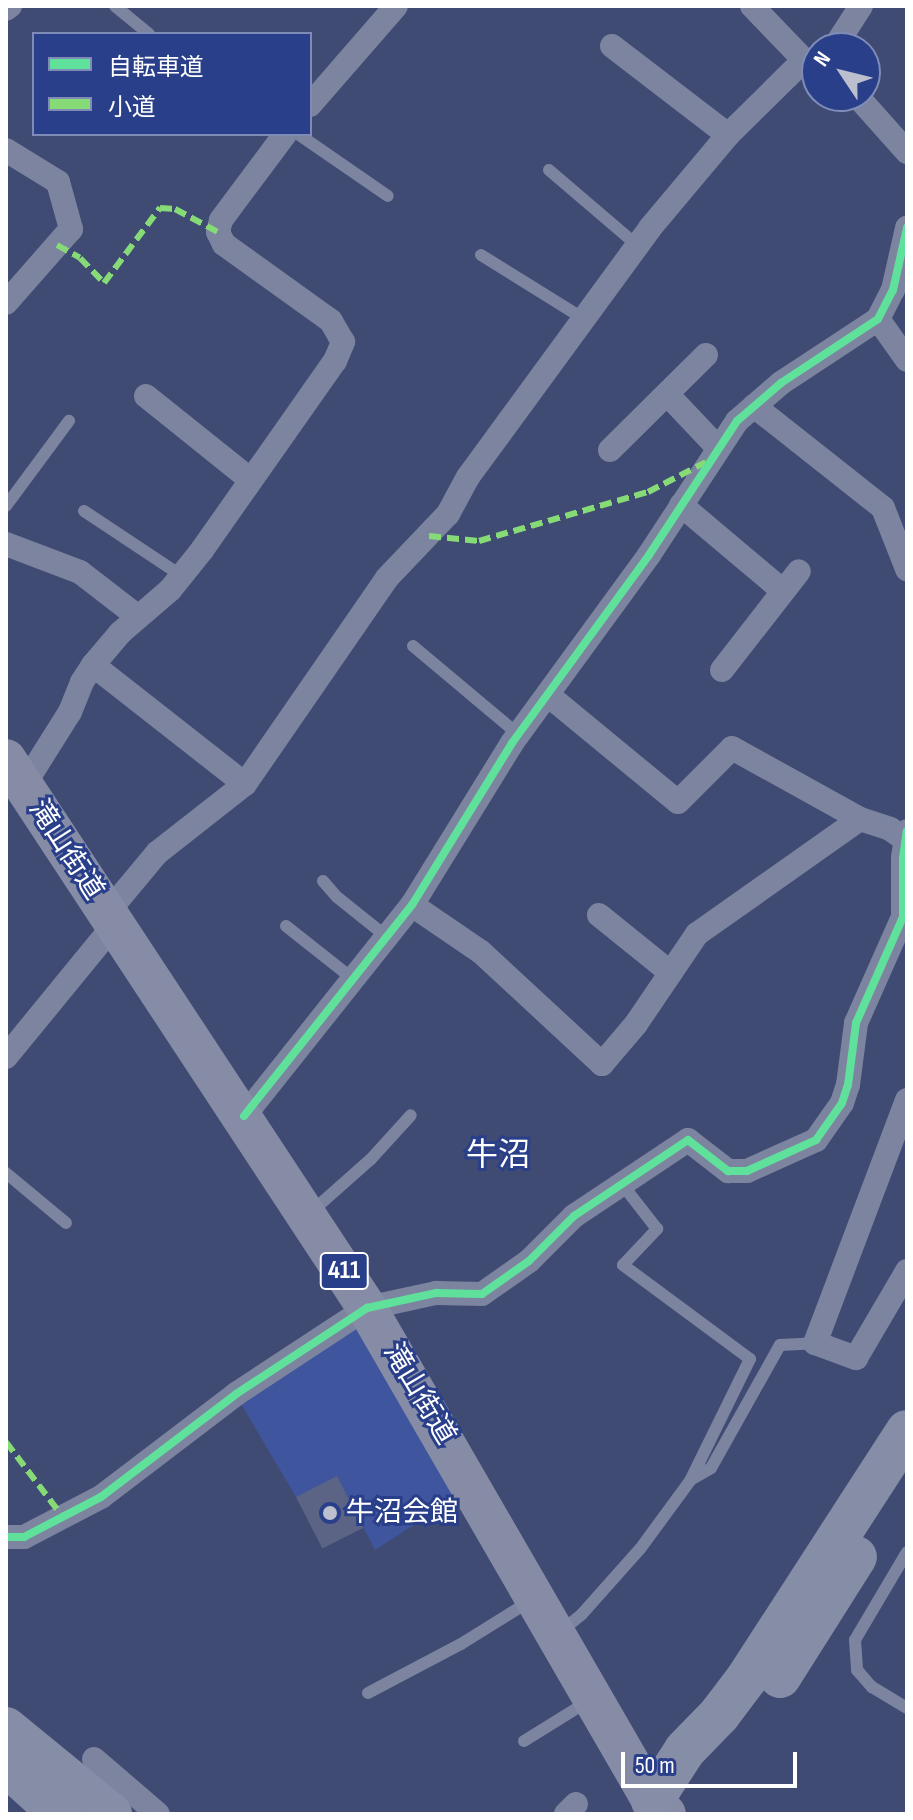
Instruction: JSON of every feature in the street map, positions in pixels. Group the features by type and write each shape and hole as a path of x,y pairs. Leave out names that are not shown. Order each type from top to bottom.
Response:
{"highway":[{"name":"滝山街道","path":"15,772 244,1116 367,1308 658,1810"},
{"path":"658,1810 685,1750 719,1715 747,1678 907,1431"},
{"path":"658,1810 739,1734 818,1621 907,1470"},
{"path":"6,1728 111,1814"},
{"path":"6,1765 60,1814"}],"street":[{"path":"752,6 801,54"},
{"path":"844,32 861,6"},
{"path":"312,103 391,8"},
{"path":"612,46 728,135"},
{"path":"6,1057 157,853 245,784 387,578 448,514 468,477 638,246 728,135 801,71"},
{"path":"871,112 907,152"},
{"path":"15,772 70,712 82,682 93,665 137,616 170,590 182,576 335,361 343,342 331,321 224,244 218,232 221,220 284,136"},
{"path":"6,150 58,182 71,229 6,303"},
{"path":"244,1116 412,905 519,735 737,421 781,383 878,319 893,290 907,228"},
{"path":"878,319 907,360"},
{"path":"610,450 706,355"},
{"path":"667,394 718,448"},
{"path":"146,396 251,480"},
{"path":"754,406 883,508 907,569"},
{"path":"681,505 783,591"},
{"path":"6,544 80,572 137,616"},
{"path":"722,670 799,571"},
{"path":"93,665 245,784"},
{"path":"6,1537 24,1537 101,1497 236,1394 367,1308 436,1293 482,1294 529,1261 574,1216 688,1140 728,1171 747,1171 816,1140 831,1123 848,1085 856,1023 903,917 906,835 860,819 732,748 678,802 548,695"},
{"path":"412,905 481,952 602,1064 697,934 860,819"},
{"path":"599,915 671,973"},
{"path":"907,1100 815,1343 856,1358 907,1271"},
{"path":"91,1755 158,1814"}],"lane":[{"path":"115,6 147,32"},
{"path":"301,136 388,196"},
{"path":"549,170 638,246"},
{"path":"481,255 584,319"},
{"path":"6,506 69,421"},
{"path":"84,511 182,576"},
{"path":"413,646 519,735"},
{"path":"323,881 337,897 387,937"},
{"path":"286,926 353,979"},
{"path":"307,1215 371,1159 411,1115"},
{"path":"6,1173 66,1223"},
{"path":"557,1635 582,1614 640,1549 690,1481 750,1359 623,1265 657,1229 622,1184"},
{"path":"690,1481 711,1468 780,1345 815,1343"},
{"path":"907,1552 855,1640 857,1670 872,1687 907,1708"},
{"path":"368,1693 461,1644 536,1597"},
{"path":"524,1741 593,1698"},
{"path":"45,1814 91,1755"}],"shaded area":[{"path":"360,1323 459,1496 375,1550 337,1477 296,1497 240,1402"}],"building":[{"name":"牛沼会館","path":"337,1476 363,1528 322,1549 296,1497"}],"marked path":[{"path":"57,245 80,258 104,283 160,208 175,209 218,232"},
{"path":"429,536 479,541 648,492 706,462"},
{"path":"6,1442 63,1517"}],"cycle path":[{"path":"244,1116 412,905 512,743 649,555 737,421 781,383 878,319 893,290 907,228"},
{"path":"6,1537 24,1537 101,1497 236,1394 367,1308 436,1293 482,1294 529,1261 574,1216 688,1140 728,1171 747,1171 816,1140 842,1103 848,1085 856,1023 903,917 903,858 907,831"}],"place":[{"name":"牛沼会館","path":"330,1513"}],"district":[{"name":"牛沼","path":"498,1156"}]}
